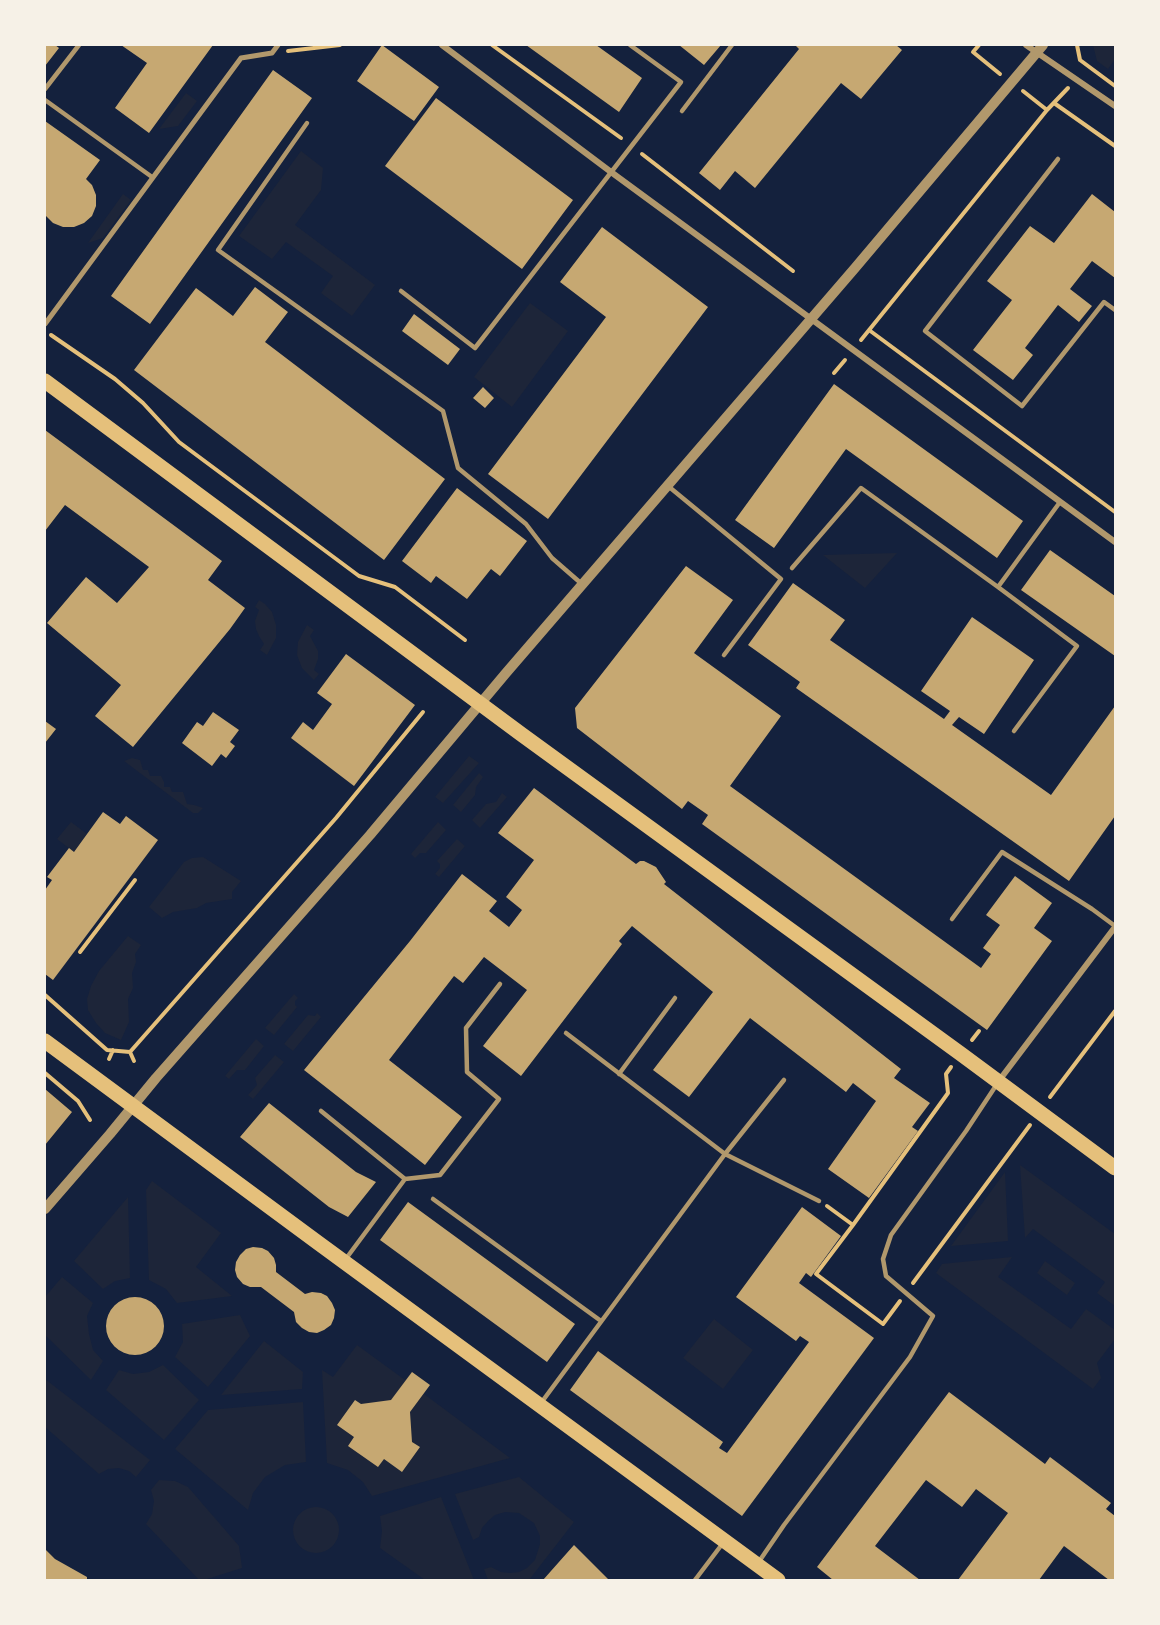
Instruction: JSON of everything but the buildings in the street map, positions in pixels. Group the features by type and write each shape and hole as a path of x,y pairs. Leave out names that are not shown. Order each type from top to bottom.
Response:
{"main road":[{"path":"45,381 480,704 1115,1168"},
{"path":"45,1041 778,1580"}],"street":[{"path":"45,324 241,58 272,53 278,45"},
{"path":"442,45 1115,542"},
{"path":"1026,45 1041,49 1115,106"},
{"path":"45,1209 270,947 370,835 1041,49"},
{"path":"998,1082 1115,926"}],"lane":[{"path":"45,89 79,45"},
{"path":"401,291 475,348 681,82 630,45"},
{"path":"682,111 732,45"},
{"path":"45,100 152,177"},
{"path":"307,123 218,250 442,411 458,468 526,524 552,558 582,585"},
{"path":"1058,159 925,331 1022,406 1104,302 1115,310"},
{"path":"668,486 781,579 724,655"},
{"path":"792,568 861,488 998,587 1077,646 1014,731"},
{"path":"998,587 1060,502"},
{"path":"952,920 1002,852 1115,926"},
{"path":"321,1112 405,1179 440,1175 499,1099 467,1072 466,1028 500,984"},
{"path":"619,1074 675,998"},
{"path":"566,1033 725,1154 819,1201"},
{"path":"539,1405 725,1154 784,1080"},
{"path":"757,1565 779,1532 910,1357 933,1316 886,1276 883,1259 891,1235 966,1131 998,1082"},
{"path":"344,1262 405,1179"},
{"path":"433,1199 601,1321"},
{"path":"695,1580 724,1541"}],"path":[{"path":"272,53 340,45"},
{"path":"492,45 632,146 793,271"},
{"path":"973,52 979,45"},
{"path":"1077,45 1080,60 1115,86"},
{"path":"1054,103 1115,146"},
{"path":"834,374 1047,110"},
{"path":"45,330 115,379 143,403 179,442 359,576 395,586 465,640"},
{"path":"869,330 1115,512"},
{"path":"130,1052 336,818 423,712"},
{"path":"80,952 135,880"},
{"path":"45,995 107,1050 130,1052"},
{"path":"979,1031 946,1074 948,1093 816,1274 883,1324 1115,1011"},
{"path":"109,1059 113,1050"},
{"path":"130,1052 134,1061"},
{"path":"45,1073 78,1101 90,1120"},
{"path":"819,1201 853,1225"}],"shaded area":[{"path":"1093,45 1115,45 1115,59 1108,69 1097,61"},
{"path":"186,93 197,101 178,126 159,129"},
{"path":"301,151 323,168 321,190 295,225 375,285 352,316 321,293 333,276 286,242 272,259 239,236"},
{"path":"123,194 131,200 103,238 88,243"},
{"path":"530,303 568,331 512,407 474,377"},
{"path":"897,553 865,588 823,555"},
{"path":"259,600 272,612 276,625 276,638 267,655 260,650 264,644 256,629 255,621 259,610 255,607"},
{"path":"307,625 314,630 310,636 318,651 314,670 319,674 314,680 302,668 297,655 298,642"},
{"path":"469,756 479,763 443,803 435,797"},
{"path":"132,758 140,760 143,770 148,770 150,776 161,776 164,787 170,787 172,792 183,792 187,804 203,808 198,813 193,813 124,761"},
{"path":"479,773 483,777 476,787 475,795 461,812 453,805"},
{"path":"502,793 507,797 480,828 472,820 486,804 496,802"},
{"path":"71,822 87,834 74,852 57,839"},
{"path":"438,822 446,830 426,853 420,853 415,858 411,854"},
{"path":"457,839 465,846 439,877 435,874 440,868 437,861"},
{"path":"203,857 241,881 232,892 232,899 206,903 197,908 173,912 162,918 149,907 184,862 192,858"},
{"path":"128,936 141,945 135,954 136,962 132,973 133,988 128,999 129,1022 121,1040 105,1033 96,1023 88,1010 87,999 99,971"},
{"path":"294,994 298,998 295,1001 297,1007 274,1035 265,1028"},
{"path":"317,1013 321,1017 293,1051 284,1044 308,1015 315,1016"},
{"path":"256,1039 264,1046 245,1070 237,1070 229,1079 225,1076"},
{"path":"275,1055 284,1062 253,1099 248,1095 257,1085 255,1078"},
{"path":"1020,1165 1115,1234 1115,1306 1097,1293 1105,1282 1033,1229 1025,1238"},
{"path":"1005,1172 1008,1241 951,1246"},
{"path":"152,1181 221,1233 196,1267 232,1296 177,1303 166,1289 149,1280 146,1190"},
{"path":"128,1197 130,1278 115,1281 103,1289 74,1261"},
{"path":"1012,1257 998,1277 1071,1329 1086,1309 1115,1330 1115,1339 1097,1363 1101,1378 1093,1389 936,1273 942,1264"},
{"path":"1045,1261 1075,1283 1067,1295 1037,1273"},
{"path":"62,1277 93,1303 87,1316 89,1334 93,1350 103,1361 91,1380 45,1335 45,1297"},
{"path":"240,1315 250,1336 208,1387 175,1357 183,1342 182,1324"},
{"path":"714,1319 753,1350 723,1389 683,1358"},
{"path":"264,1341 303,1372 302,1389 221,1395"},
{"path":"357,1345 405,1380 412,1372 430,1385 424,1394 510,1458 372,1496 363,1482 348,1470 327,1463 322,1370 333,1377"},
{"path":"163,1365 199,1400 164,1440 106,1390 119,1370 133,1374 149,1372"},
{"path":"45,1379 150,1460 136,1477 129,1471 119,1468 108,1469 99,1474 45,1427"},
{"path":"303,1402 306,1462 285,1465 265,1477 253,1493 248,1510 175,1449 208,1410"},
{"path":"519,1477 574,1522 529,1580 488,1580 484,1569 491,1567 510,1573 527,1568 535,1560 540,1536 534,1523 519,1513 505,1512 495,1515 488,1521 479,1537 473,1540 455,1494"},
{"path":"159,1480 175,1481 188,1487 239,1546 242,1568 199,1580 146,1524 152,1514 154,1501 151,1490"},
{"path":"441,1497 474,1580 425,1580 380,1548 382,1531 380,1516"},
{"path":"316,1507 332,1514 339,1530 332,1546 316,1553 300,1546 293,1530 300,1514"}]}
